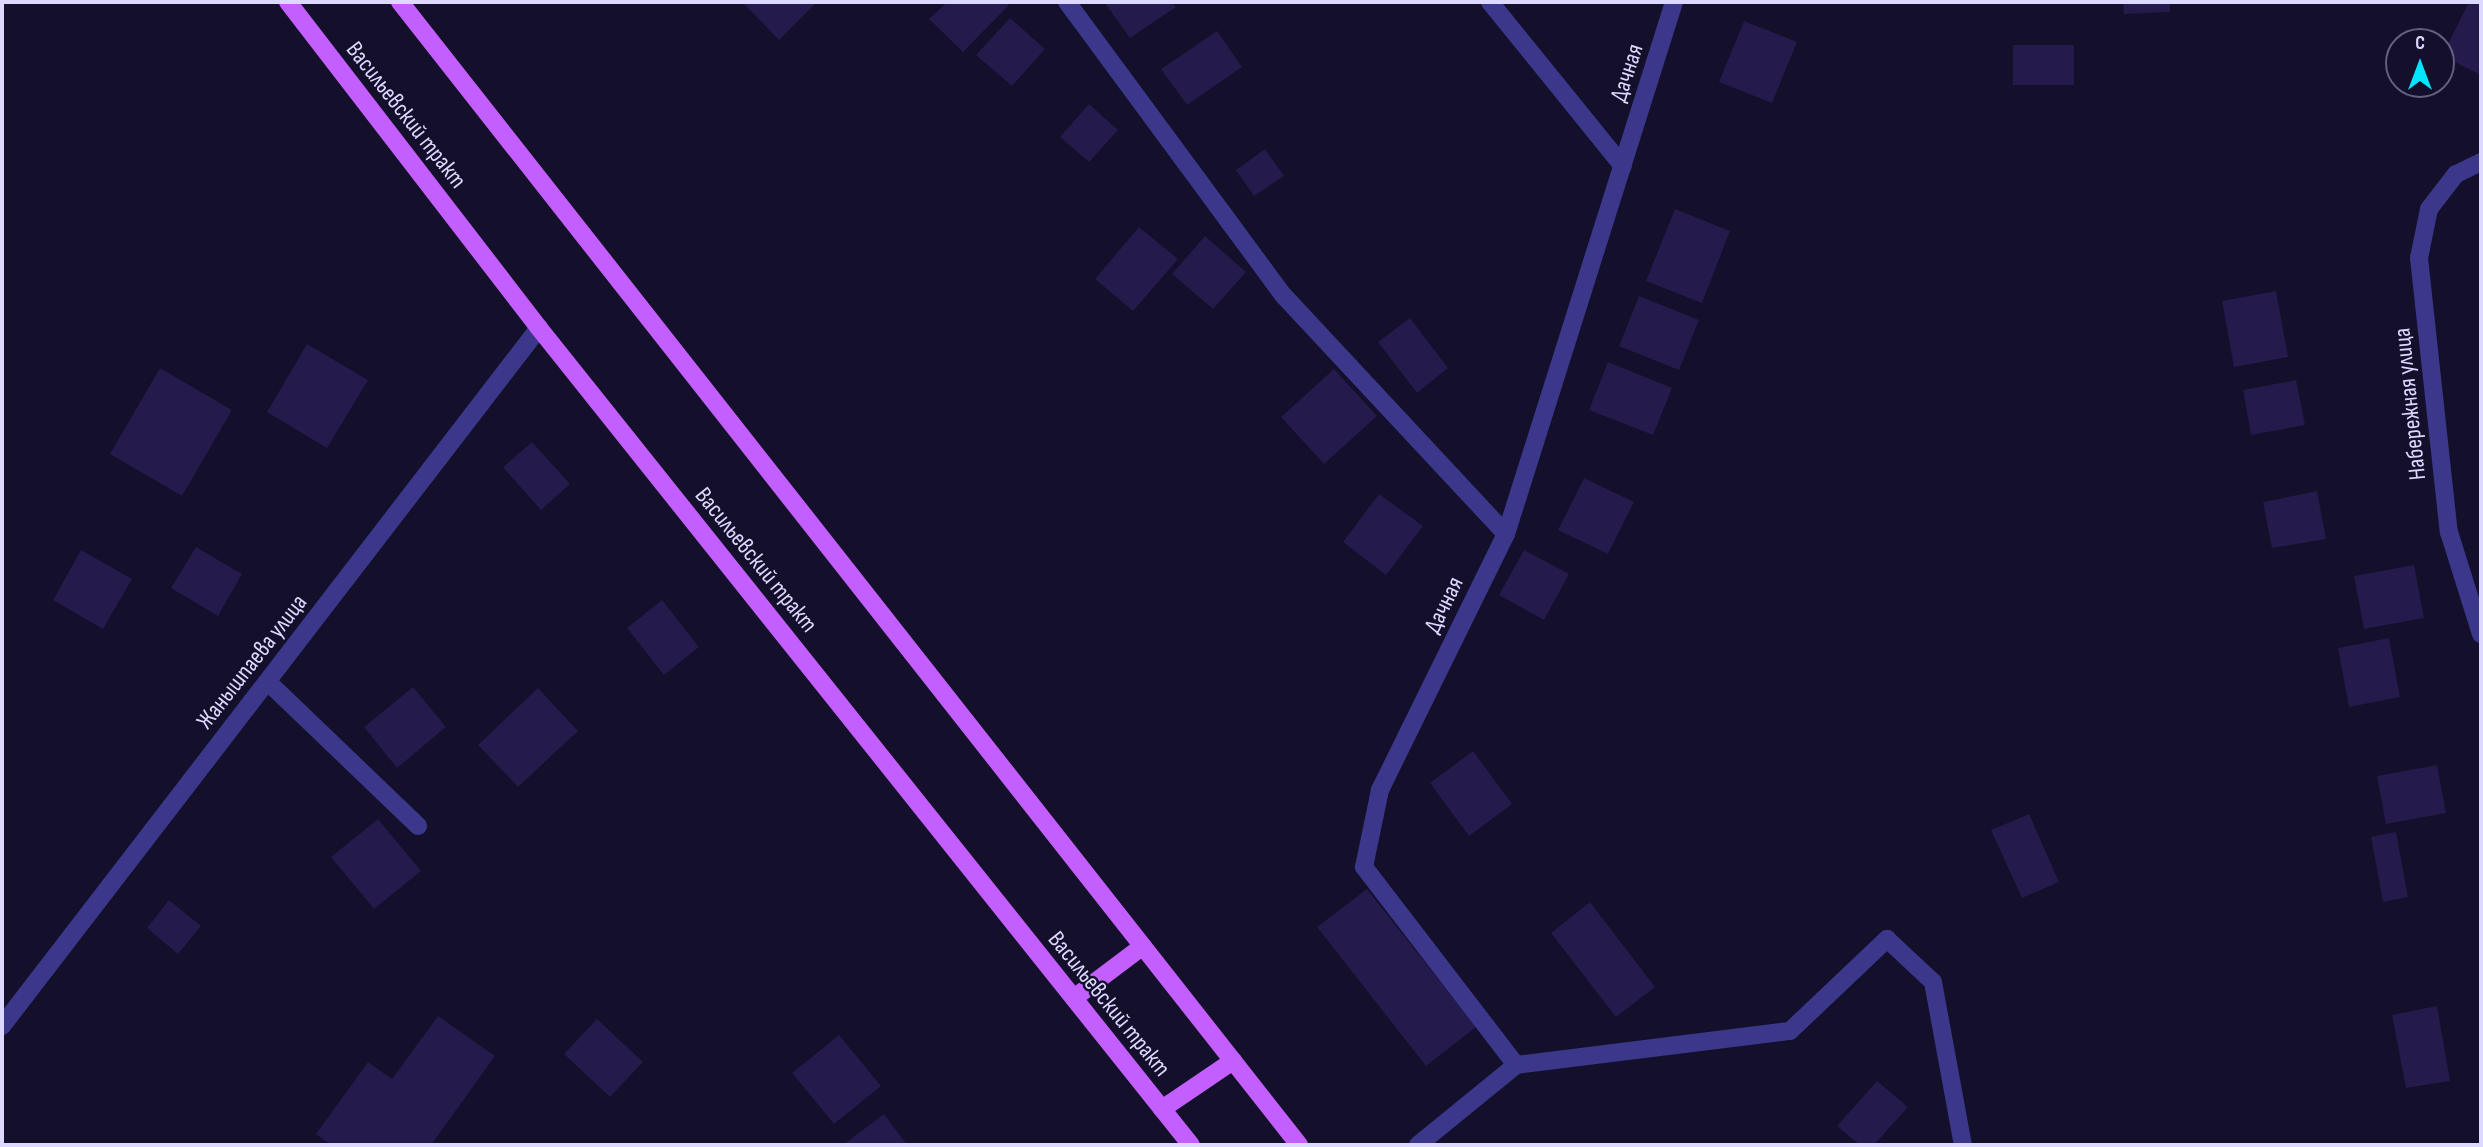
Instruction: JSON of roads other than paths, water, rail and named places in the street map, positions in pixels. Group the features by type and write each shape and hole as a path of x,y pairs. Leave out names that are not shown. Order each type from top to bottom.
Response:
{"main road":[{"name":"Васильевский тракт","path":"288,2 539,328 1191,1145"},
{"path":"400,2 1299,1145"},
{"path":"1074,998 1143,946"},
{"path":"1162,1109 1233,1061"}],"street":[{"path":"1068,2 1284,296 1506,534"},
{"path":"1490,2 1623,166"},
{"name":"Дачная","path":"1516,1065 1364,867 1380,790 1506,534 1674,2"},
{"name":"Набережная улица","path":"2481,162 2456,174 2430,209 2418,258 2449,532 2481,634"},
{"name":"Жанышпаева улица","path":"2,1026 539,328"},
{"path":"268,682 418,826"},
{"path":"1418,1145 1516,1065 1790,1031 1887,939 1933,982 1963,1145"}]}
